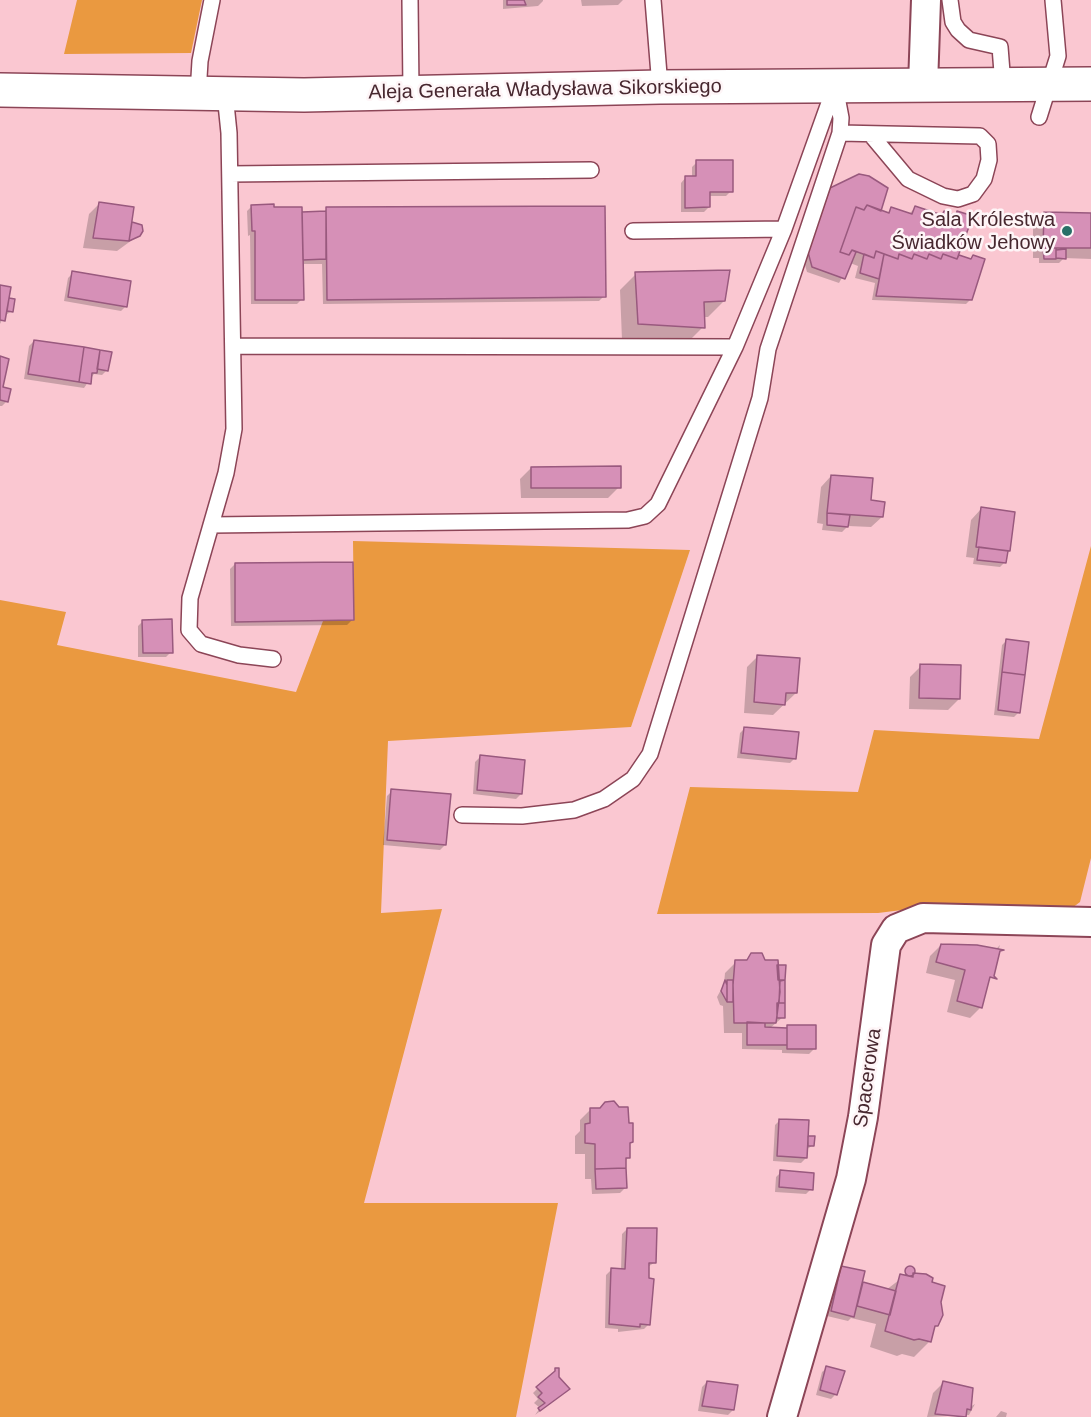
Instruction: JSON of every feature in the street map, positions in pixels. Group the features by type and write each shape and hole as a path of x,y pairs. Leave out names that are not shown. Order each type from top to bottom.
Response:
{"main road":[{"name":"Aleja Generała Władysława Sikorskiego","path":"0,90 304,95 660,87 1091,84"}],"street":[{"path":"923,85 926,0"},
{"name":"Spacerowa","path":"782,1417 851,1179 864,1117 886,945 896,929 908,922 923,918 1090,917"}],"lane":[{"path":"212,0 200,61 212,94 230,174 234,429 226,473 190,598 189,630 201,644 239,655 273,659"},
{"path":"410,0 411,91"},
{"path":"653,0 660,87"},
{"path":"950,0 953,22 957,30 969,40 1000,47 1004,85"},
{"path":"1039,117 1058,56 1053,0"},
{"path":"462,815 522,816 573,810 604,799 633,779 650,754 760,398 768,349 840,134 841,118 835,86"},
{"path":"211,525 628,520 645,516 658,504 735,347 784,229 835,86"},
{"path":"840,134 980,136 988,144 989,160 984,179 973,194 958,199 944,196 908,179 872,136"},
{"path":"230,174 591,170"},
{"path":"633,231 784,229"},
{"path":"233,346 735,347"}],"shaded area":[{"path":"77,0 202,0 191,53 64,54"},
{"path":"353,541 690,550 631,727 388,741 381,913 442,909 364,1203 558,1203 516,1417 0,1417 0,600 66,612 57,645 296,692 323,621 354,620"},
{"path":"1091,546 1091,858 1080,902 1068,911 926,907 878,913 657,914 690,787 858,792 874,730 1039,739"}],"building":[{"path":"507,0 524,0 526,5 507,5"},
{"path":"696,160 733,160 733,192 710,192 710,207 685,208 685,176 696,176"},
{"path":"859,174 869,176 888,188 881,211 867,205 864,210 856,207 840,252 849,255 852,250 856,252 845,279 812,267 808,252 830,188"},
{"path":"99,202 134,207 129,241 93,238"},
{"path":"274,204 274,207 302,207 304,300 255,300 255,231 252,231 251,205"},
{"path":"867,205 889,213 891,207 912,214 915,206 942,215 944,211 956,216 957,211 973,216 957,259 943,254 941,259 929,254 927,259 914,254 912,259 899,254 898,259 876,251 874,258 852,250 849,255 840,252 856,207 864,210"},
{"path":"605,206 606,297 327,300 326,207"},
{"path":"326,211 326,259 303,260 302,212"},
{"name":"Sala Królestwa Świadków Jehowy","path":"1044,212 1091,213 1091,248 1043,248"},
{"path":"132,222 142,225 143,231 140,236 129,241"},
{"path":"1043,248 1056,248 1056,259 1044,259"},
{"path":"1066,249 1066,259 1056,258 1056,250"},
{"path":"876,251 884,254 879,279 860,273 864,254 874,258"},
{"path":"884,254 898,259 899,254 912,259 914,254 927,259 929,254 941,259 943,254 957,259 959,255 971,259 973,255 985,259 972,300 876,296"},
{"path":"730,270 725,301 704,302 705,328 638,324 635,272"},
{"path":"72,271 131,281 127,307 68,297"},
{"path":"0,285 11,287 5,321 0,320"},
{"path":"9,298 15,299 13,312 7,311"},
{"path":"34,340 84,347 79,382 28,374"},
{"path":"84,347 100,350 97,373 92,373 91,384 79,382"},
{"path":"100,350 112,352 108,371 97,369"},
{"path":"0,356 9,359 3,387 11,389 8,402 0,400"},
{"path":"621,466 621,488 531,488 531,467"},
{"path":"831,475 873,478 871,500 885,502 883,517 827,513"},
{"path":"981,507 1015,512 1010,551 976,547"},
{"path":"827,513 850,515 848,527 827,525"},
{"path":"979,547 1008,551 1006,563 977,560"},
{"path":"353,562 354,620 235,622 235,563"},
{"path":"172,619 173,653 143,653 142,620"},
{"path":"1006,639 1029,642 1025,675 1002,672"},
{"path":"757,655 800,658 797,693 786,693 785,705 754,702"},
{"path":"920,664 961,665 960,699 919,698"},
{"path":"1002,672 1025,675 1020,713 998,710"},
{"path":"744,727 799,732 796,759 741,753"},
{"path":"480,755 525,760 522,794 477,790"},
{"path":"391,789 451,794 446,845 387,840"},
{"path":"941,944 977,945 1004,950 1000,951 994,976 997,979 990,977 982,1008 957,1001 965,970 936,962"},
{"path":"751,953 762,953 765,960 778,960 780,992 776,1023 734,1023 735,960 747,960"},
{"path":"777,965 786,965 785,980 778,980"},
{"path":"725,980 727,985 727,1002 721,991"},
{"path":"727,980 733,980 733,1002 727,1002"},
{"path":"785,980 785,1003 779,1003 780,981"},
{"path":"777,1003 785,1003 785,1018 777,1018"},
{"path":"747,1022 765,1023 765,1027 787,1028 787,1045 747,1045"},
{"path":"787,1025 816,1025 816,1049 787,1049"},
{"path":"614,1101 619,1107 628,1107 629,1123 633,1123 630,1158 626,1158 626,1168 595,1169 595,1144 585,1143 585,1124 590,1123 590,1108 600,1108 605,1102"},
{"path":"779,1119 809,1120 807,1158 777,1156"},
{"path":"808,1136 815,1136 814,1146 808,1146"},
{"path":"626,1168 627,1188 596,1189 595,1169"},
{"path":"780,1170 814,1173 813,1190 779,1187"},
{"path":"627,1228 657,1228 656,1263 649,1263 649,1278 654,1279 650,1325 640,1324 640,1327 609,1324 611,1268 625,1269"},
{"path":"841,1266 865,1271 854,1317 831,1311"},
{"path":"910,1266 914,1267 914,1275 910,1276 906,1275 905,1271 906,1267"},
{"path":"913,1273 926,1274 933,1278 932,1282 945,1286 941,1302 943,1315 938,1326 935,1326 931,1342 914,1340 885,1331 900,1274 913,1277"},
{"path":"863,1282 896,1291 890,1315 857,1306"},
{"path":"826,1366 845,1371 837,1395 820,1390"},
{"path":"555,1368 559,1368 559,1377 570,1389 540,1411 538,1408 545,1403 538,1397 542,1393 536,1387 555,1371"},
{"path":"707,1381 738,1385 734,1410 702,1406"},
{"path":"943,1381 973,1388 971,1410 967,1409 966,1417 935,1414"}],"place":[{"name":"Sala Królestwa Świadków Jehowy","path":"1067,231"}]}
